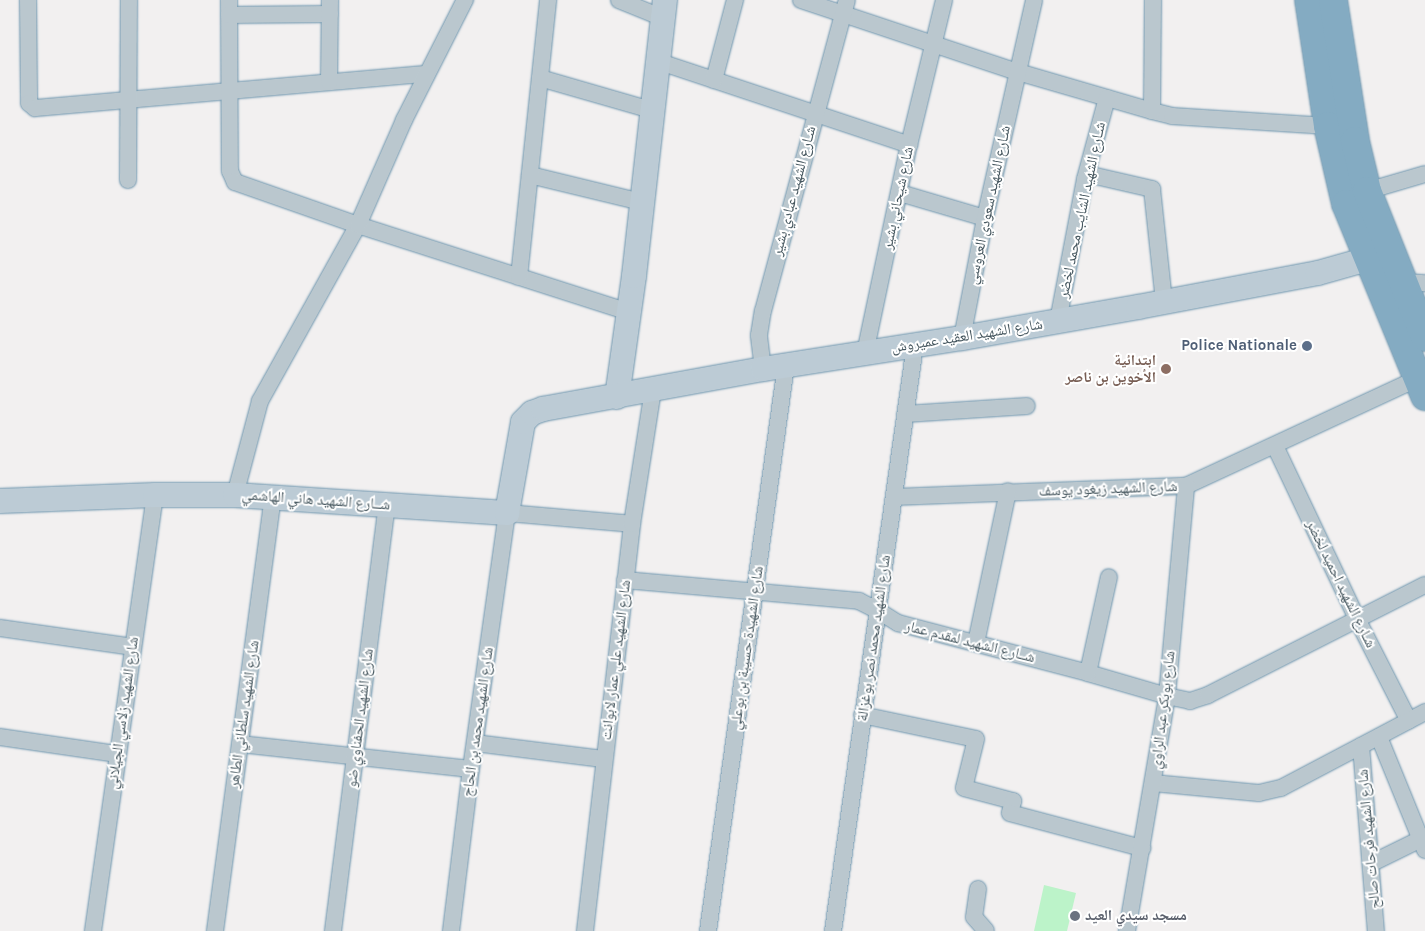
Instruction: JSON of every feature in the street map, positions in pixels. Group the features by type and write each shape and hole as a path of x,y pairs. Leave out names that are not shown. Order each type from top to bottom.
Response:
{"highway":[{"path":"1309,0 1328,126 1340,184 1374,242 1414,283 1425,337"},
{"path":"1333,0 1355,141 1367,191 1374,242 1421,388"}],"street":[{"path":"28,0 30,105 35,108 426,74"},
{"path":"128,180 129,0"},
{"path":"235,495 260,400 358,225 426,74 466,0"},
{"path":"519,277 548,0"},
{"path":"616,397 629,312 664,9 619,0"},
{"path":"714,80 734,0"},
{"path":"801,0 844,8 934,44 1018,72 1172,116 1328,126"},
{"name":"شارع شيحاني بشير","path":"865,353 909,145 944,0"},
{"name":"شـارع الشهيد سعودي العروسي","path":"962,338 984,218 1034,0"},
{"path":"1152,111 1153,0"},
{"path":"329,82 330,7 229,7 230,171 235,182 358,225 629,312"},
{"name":"شـارع الشهيد عبادي بشير","path":"763,369 759,335 763,310 844,8"},
{"path":"657,60 909,145"},
{"path":"540,78 652,110"},
{"name":"شـارع الشهيد الشايب محمد لخضر","path":"1058,321 1087,174 1106,98"},
{"path":"1087,174 1152,189 1164,302"},
{"path":"1367,191 1425,174"},
{"path":"530,175 642,202"},
{"path":"900,193 984,218"},
{"name":"شارع الشهيد العقيد عميروش","path":"507,513 523,422 532,413 544,409 786,365 962,338 1318,274 1374,242"},
{"name":"شارع الشهيد محمد نصر بوغزالة","path":"833,931 877,610 895,497 914,346"},
{"name":"شارع الشهيدة حسيبة بن بوعلي","path":"708,931 786,365"},
{"name":"شارع الشهيد زيغود يوسف","path":"895,497 1008,491 1186,486 1275,446 1421,388"},
{"name":"شارع الشهيد علي عمار لابوانت","path":"585,931 603,759 632,524 653,390"},
{"path":"906,414 1027,406"},
{"name":"شـارع الشهيد احميد لخضر","path":"1275,446 1357,620 1409,721"},
{"name":"شارع بوبكر عبد الراوي","path":"1128,931 1167,696 1186,486"},
{"path":"976,643 1008,491"},
{"name":"شــارع الشهيد هاني الهاشمي","path":"0,501 154,495 235,495 507,513 632,524"},
{"name":"شارع الشهيد زلاسي الجيلاني","path":"93,931 154,495"},
{"name":"شارع الشهيد سلطاني الطاهر","path":"215,931 273,497"},
{"name":"شارع الشهيد الحفناوي ضو","path":"332,931 356,757 387,505"},
{"name":"شارع الشهيد محمد بن الحاج","path":"451,931 471,770 507,513"},
{"path":"1088,673 1109,577"},
{"name":"شــارع الشهيد لمقدم عمار","path":"626,580 859,602 898,623 1190,701 1208,695 1425,585"},
{"path":"0,628 133,647"},
{"path":"1153,783 1259,793 1281,788 1425,712"},
{"path":"862,715 976,739 964,788 1013,801 1010,812 1142,848"},
{"path":"0,737 117,754"},
{"path":"1372,863 1423,842 1379,737"},
{"path":"475,743 603,759"},
{"path":"240,744 471,770"},
{"name":"شارع الشهيد فرحات صالح","path":"1361,746 1372,863 1376,931"},
{"path":"978,889 974,917 986,931"}],"green space":[{"path":"1044,885 1076,893 1067,931 1034,931"}],"place":[{"name":"Police Nationale","path":"1307,346"},
{"name":"ابتدائية الأخوين بن ناصر","path":"1166,369"},
{"name":"مسجد سيدي العيد","path":"1075,916"}]}
